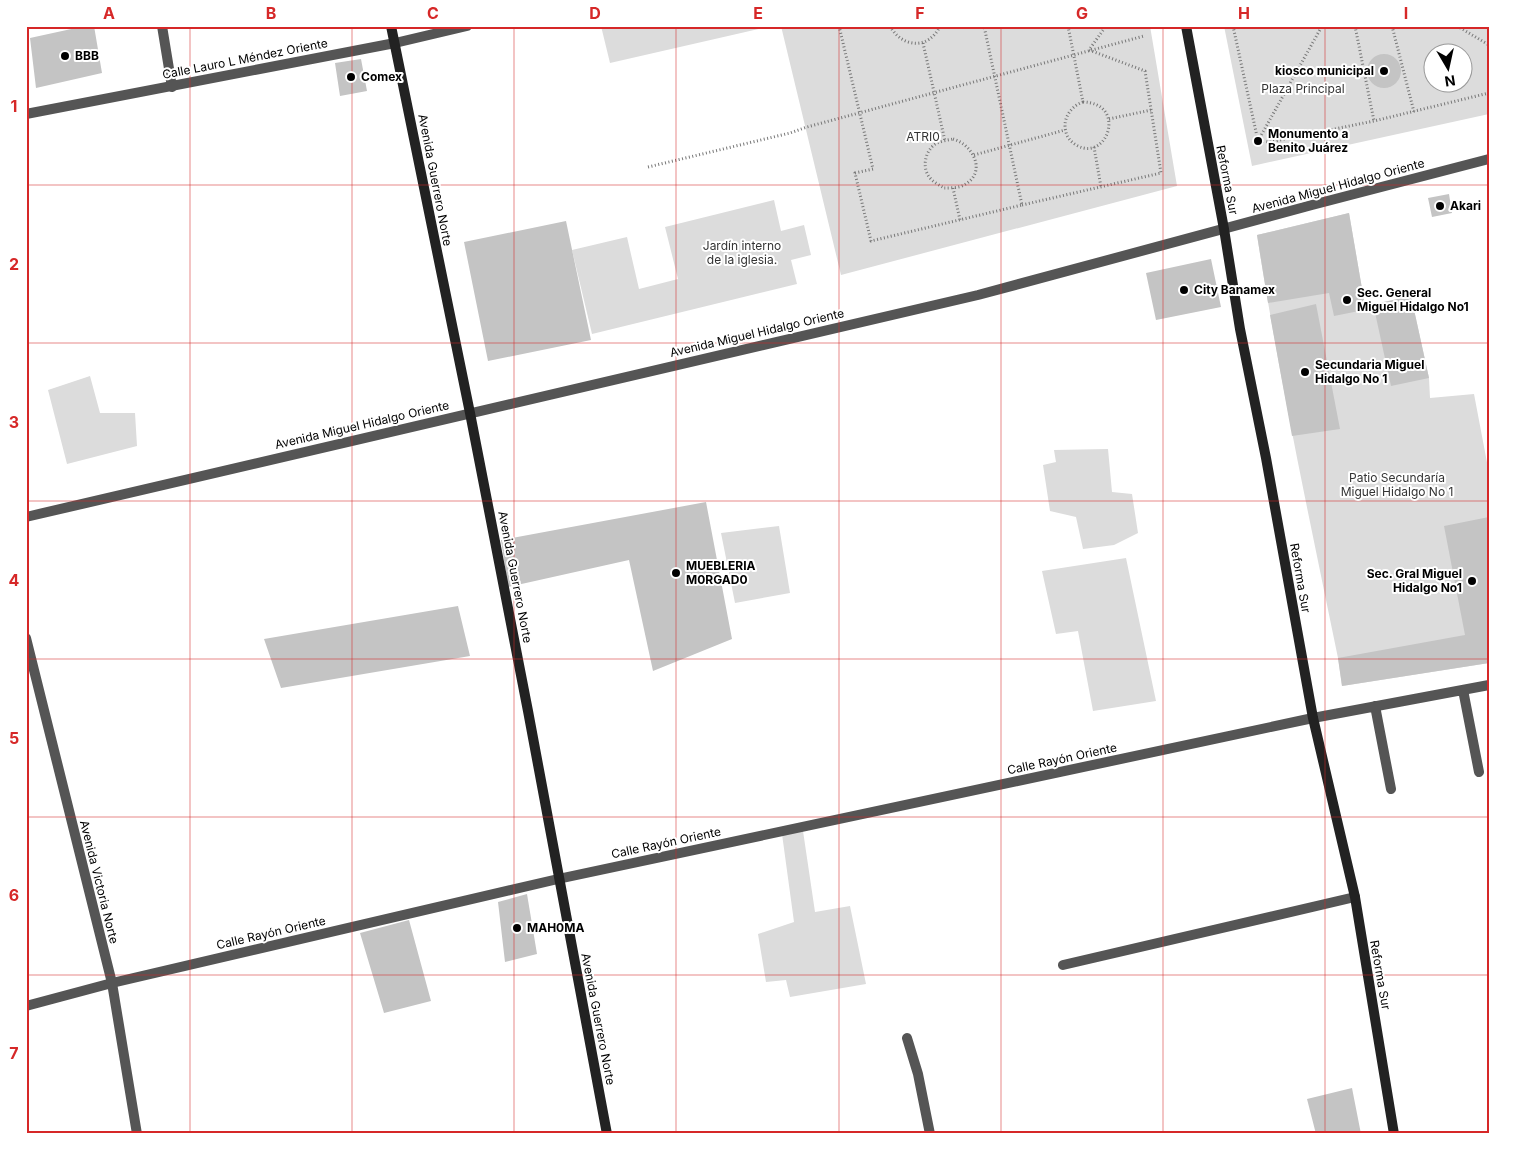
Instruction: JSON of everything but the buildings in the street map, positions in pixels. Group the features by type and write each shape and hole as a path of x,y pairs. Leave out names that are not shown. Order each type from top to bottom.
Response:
{"main road":[{"name":"Avenida Guerrero Norte","path":"391,26 470,413 607,1134"},
{"name":"Reforma Sur","path":"1186,26 1224,229 1240,329 1266,458 1313,718 1354,898 1394,1134"}],"street":[{"path":"162,26 172,87"},
{"name":"Calle Lauro L Méndez Oriente","path":"26,114 394,43 467,26"},
{"name":"Avenida Miguel Hidalgo Oriente","path":"26,517 978,295 1489,159"},
{"name":"Avenida Victoria Norte","path":"26,638 112,983 137,1134"},
{"name":"Calle Rayón Oriente","path":"26,1006 112,983 558,879 1313,718 1489,685"},
{"path":"1463,690 1479,772"},
{"path":"1375,706 1391,789"},
{"path":"1063,965 1354,898"},
{"path":"907,1038 918,1074 930,1134"}],"path":[{"path":"839,26 872,169 854,173 871,241 1161,173 1145,71 1089,50"},
{"path":"890,26 901,40 912,43 923,43 932,38 940,26"},
{"path":"984,26 1022,205"},
{"path":"1068,26 1083,102"},
{"path":"1089,50 1106,26"},
{"path":"1233,26 1258,141"},
{"path":"1258,141 1322,26"},
{"path":"1355,26 1374,122"},
{"path":"1392,26 1414,112"},
{"path":"1457,26 1489,45"},
{"path":"648,167 790,133 1144,36"},
{"path":"923,43 945,141"},
{"path":"1258,141 1270,142 1374,122 1489,93"},
{"path":"1083,102 1090,102 1098,106 1105,111 1109,119 1106,137 1094,148 1076,146 1068,138 1065,130 1066,118 1070,110 1076,104 1083,102"},
{"path":"1109,119 1151,110"},
{"path":"974,155 1065,130"},
{"path":"953,139 962,142 974,155 976,166 972,178 964,185 944,188 929,177 925,158 937,143 945,141 953,139"},
{"path":"1094,148 1102,187"},
{"path":"953,188 960,220"}],"green space":[{"path":"601,26 772,26 610,63"},
{"name":"ATRI0","path":"781,26 1150,26 1177,186 841,275"},
{"name":"Plaza Principal","path":"1224,26 1489,26 1489,114 1252,166"},
{"name":"Jardín interno de la iglesia.","path":"774,200 781,231 804,225 811,255 791,260 797,284 592,334 572,250 627,237 639,289 678,279 665,227"},
{"name":"Patio Secundaría Miguel Hidalgo No 1","path":"1349,213 1365,306 1374,308 1411,296 1429,378 1430,398 1474,394 1489,473 1489,663 1342,686 1285,394 1257,235"},
{"path":"90,376 100,413 135,413 137,446 67,464 48,390"},
{"path":"1108,449 1112,492 1132,494 1138,533 1114,545 1083,549 1076,517 1050,511 1043,465 1056,462 1054,450"},
{"path":"779,526 790,593 735,603 721,533"},
{"path":"1126,558 1156,701 1093,711 1078,631 1056,634 1042,571"},
{"path":"803,831 815,912 850,906 866,984 790,997 786,980 766,982 758,934 794,922 782,834"}],"place":[{"name":"BBB","path":"65,56"},
{"name":"kiosco municipal","path":"1384,71"},
{"name":"Comex","path":"351,77"},
{"name":"Monumento a Benito Juárez","path":"1258,141"},
{"name":"Akari","path":"1440,206"},
{"name":"City Banamex","path":"1184,290"},
{"name":"Sec. General Miguel Hidalgo No1","path":"1347,300"},
{"name":"Secundaria Miguel Hidalgo No 1","path":"1305,372"},
{"name":"MUEBLERIA M0RGAD0","path":"676,573"},
{"name":"Sec. Gral Miguel Hidalgo No1","path":"1472,581"},
{"name":"MAH0MA","path":"517,928"}]}
